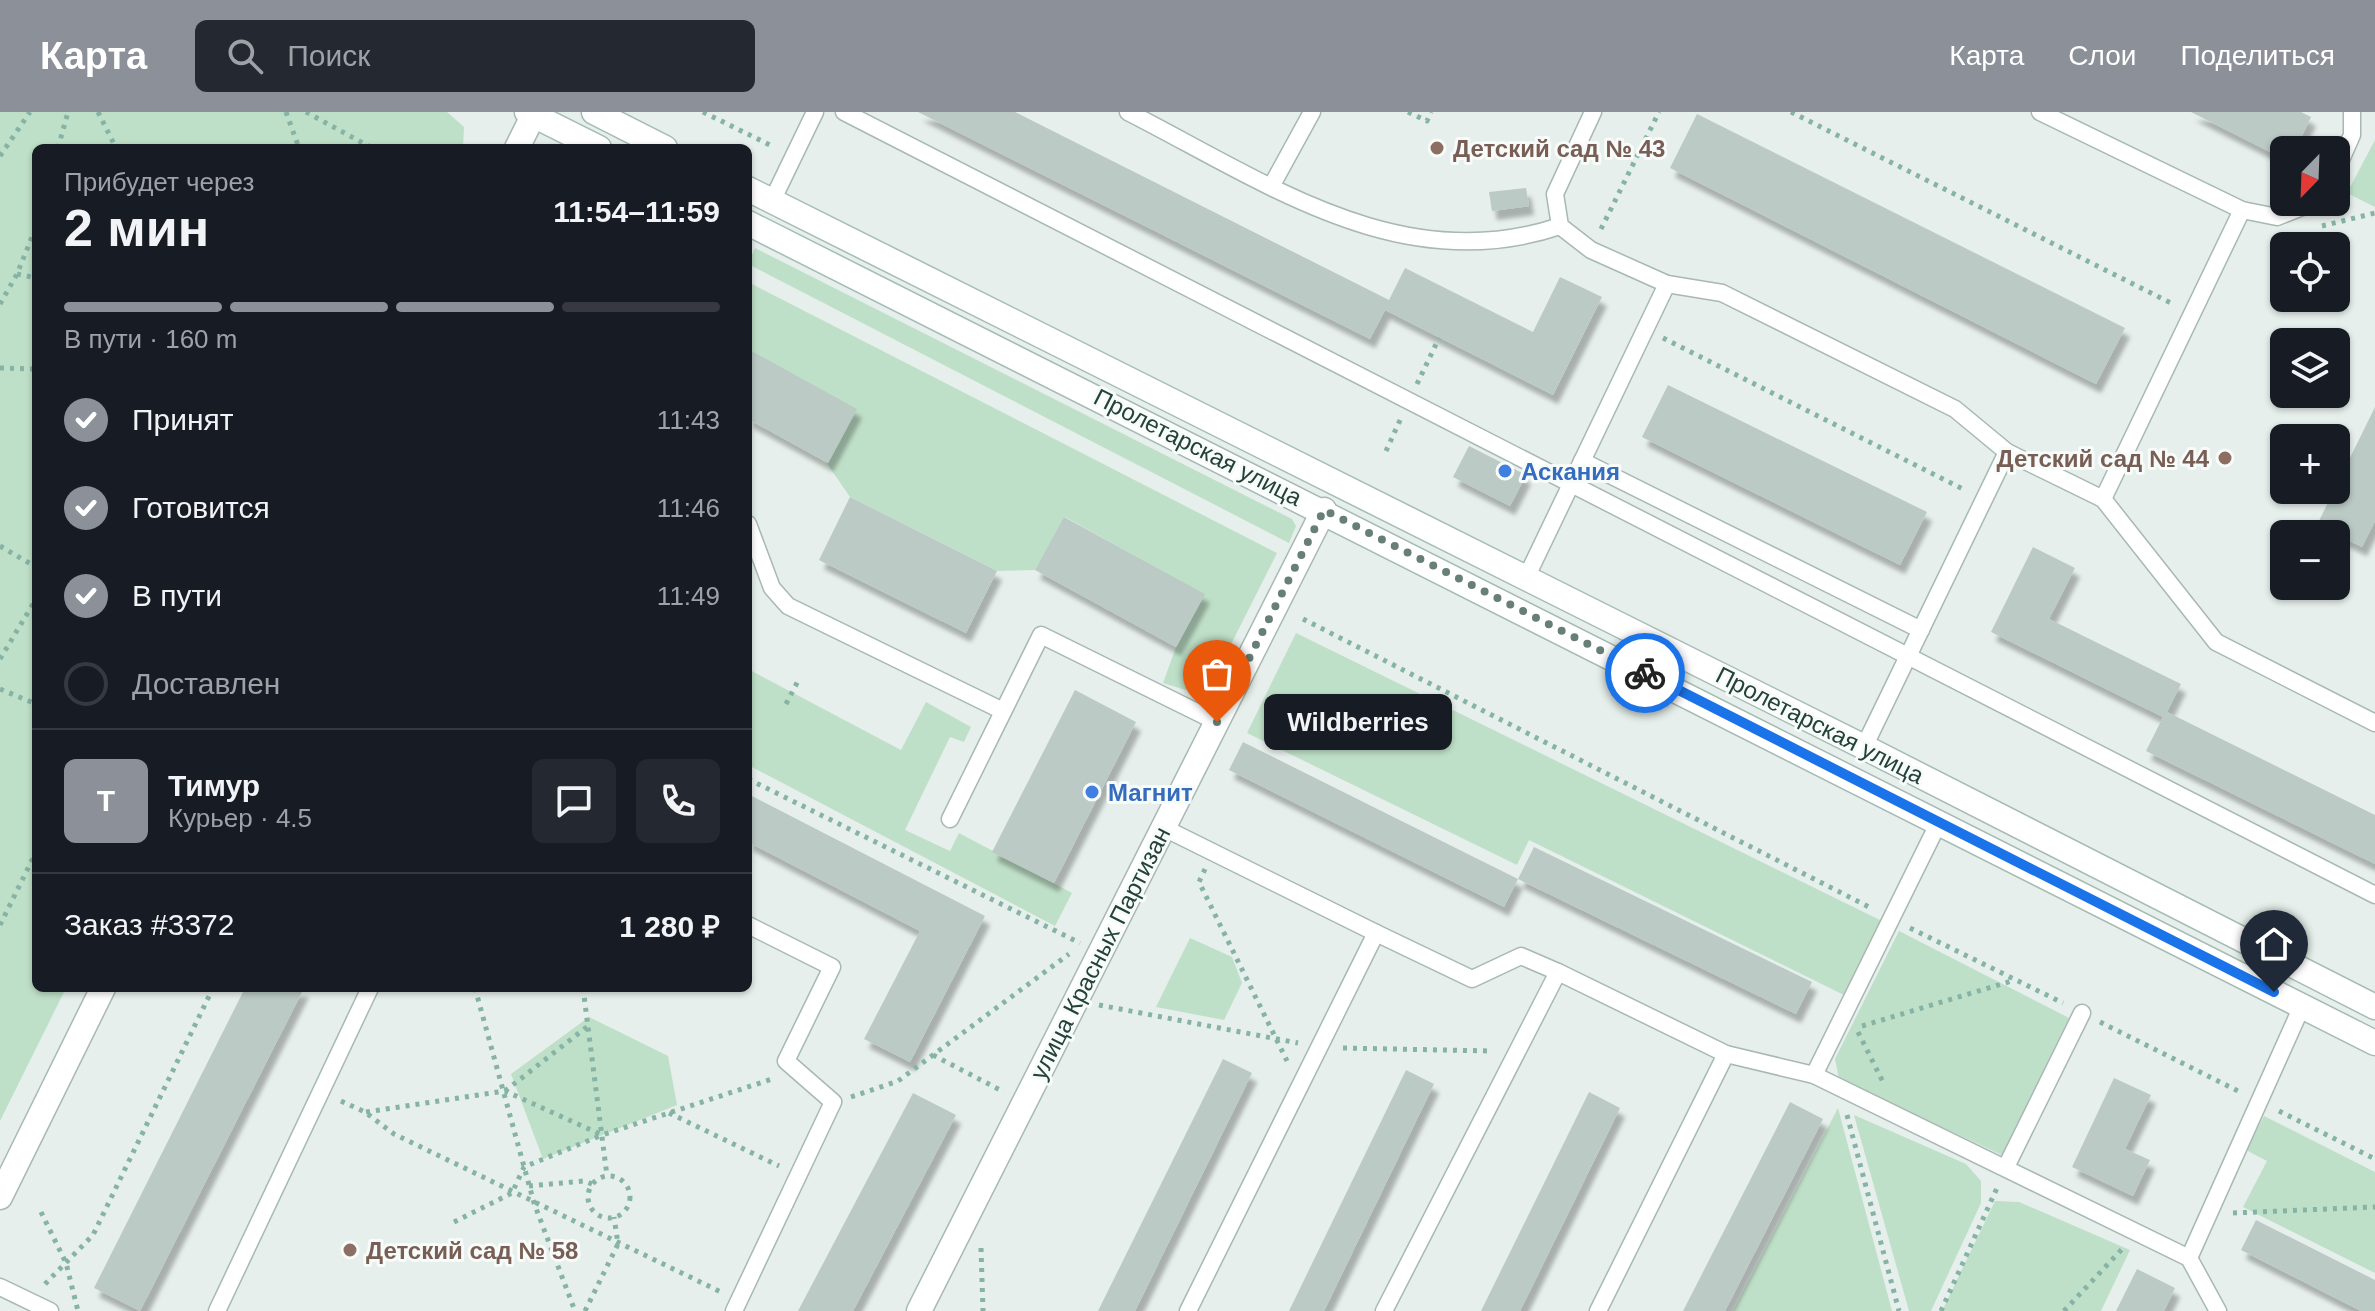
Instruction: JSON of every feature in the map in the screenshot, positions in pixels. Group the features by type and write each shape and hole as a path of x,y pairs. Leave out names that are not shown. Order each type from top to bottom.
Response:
{"main road":[{"path":"594,112 657,144"},
{"path":"519,144 531,113 591,144"},
{"name":"Пролетарская улица","path":"752,191 1864,747 2375,1007"},
{"name":"Пролетарская улица","path":"752,225 1324,510 2375,1043"},
{"name":"улица Красных Партизан","path":"919,1311 1024,1103 1091,948 1164,828 1324,510"},
{"path":"0,1197 101,992"}],"lane":[{"path":"772,201 815,112"},
{"path":"844,112 2375,895"},
{"path":"1128,112 1330,215 1380,232 1443,243 1535,234 1560,226"},
{"path":"1272,185 1312,112"},
{"path":"1593,112 1555,194 1560,226 1591,250 1667,284 1722,293 1955,409 2007,452 2103,499 2216,642 2375,723"},
{"path":"2040,112 2242,210 2270,216"},
{"path":"2350,140 2352,112"},
{"path":"2103,499 2242,210"},
{"path":"1526,578 1667,284"},
{"path":"1864,747 2007,452"},
{"path":"1582,461 1921,630"},
{"path":"752,535 772,588 788,606 1003,711"},
{"path":"950,819 1041,635 1217,722"},
{"path":"1814,1075 1939,822"},
{"path":"1164,828 1472,979 1521,956 1726,1054 1814,1075 2140,1231 2189,1258 2218,1311"},
{"path":"737,1306 833,1102 786,1061 832,967 752,927"},
{"path":"1188,1311 1376,933"},
{"path":"1384,1311 1558,972"},
{"path":"217,1311 368,992"},
{"path":"2189,1258 2302,1006"},
{"path":"2006,1167 2082,1013"},
{"path":"1598,1311 1726,1054"},
{"path":"0,1287 50,1311"}],"path":[{"path":"0,156 30,112"},
{"path":"59,144 68,112"},
{"path":"98,112 114,144"},
{"path":"286,112 298,144"},
{"path":"306,112 365,144"},
{"path":"703,112 793,157"},
{"path":"1408,112 1427,121 1431,112"},
{"path":"1591,250 1659,112"},
{"path":"1791,112 2192,314"},
{"path":"2319,226 2375,213"},
{"path":"0,304 17,274 32,237"},
{"path":"17,274 32,277"},
{"path":"1646,329 1984,499"},
{"path":"0,368 32,369"},
{"path":"0,546 32,565"},
{"path":"0,659 32,610"},
{"path":"1303,619 1892,919 2375,1159"},
{"path":"786,704 799,679"},
{"path":"0,689 32,702"},
{"path":"752,781 1091,948 898,1081 833,1102"},
{"path":"1213,852 1199,882 1300,1087"},
{"path":"0,925 32,860"},
{"path":"1834,1035 2015,980"},
{"path":"29,1301 93,1235 211,992"},
{"path":"476,992 534,1203 575,1311"},
{"path":"584,992 607,1176"},
{"path":"365,1112 505,1091 588,1026"},
{"path":"1856,1028 1901,1116"},
{"path":"933,1055 1024,1103"},
{"path":"454,1222 512,1193 524,1167 602,1135 761,1081 802,1075"},
{"path":"1840,1087 1899,1311"},
{"path":"322,1091 365,1112 394,1134 737,1306"},
{"path":"505,1091 602,1135"},
{"path":"669,1112 799,1175"},
{"path":"1941,1311 2006,1167"},
{"path":"607,1176 623,1181 629,1193 627,1206 614,1217 604,1217 593,1210 588,1197 592,1184 607,1176"},
{"path":"529,1186 584,1181 592,1184"},
{"path":"2208,1216 2375,1207"},
{"path":"41,1212 66,1263 78,1311"},
{"path":"585,1311 618,1244 614,1217"},
{"path":"2064,1311 2140,1231"},
{"path":"980,1238 983,1311"}],"green space":[{"path":"0,112 447,112 464,127 463,144 32,144 32,992 64,992 0,1121"},
{"path":"2375,140 2375,207 2350,194 2350,187"},
{"path":"755,248 1292,519 1296,526 1289,543 752,266"},
{"path":"752,284 1277,553 1212,682 1189,691 1163,683 1176,647 1204,594 1065,517 1035,570 997,571 850,497 752,355"},
{"path":"1296,633 1884,922 1848,997 1529,840 1517,865 1247,733"},
{"path":"752,671 901,750 926,702 971,727 964,742 950,737 905,830 950,851 959,833 1072,893 1055,926 752,767"},
{"path":"1899,931 2069,1018 2002,1155 1839,1079 1835,1059"},
{"path":"1190,938 1232,957 1242,983 1224,1020 1156,1007"},
{"path":"589,1017 668,1056 677,1105 543,1159 511,1074"},
{"path":"1838,1108 1892,1311 1733,1311"},
{"path":"1854,1115 1966,1164 1981,1181 1981,1203 1931,1311 1909,1311"},
{"path":"2264,1116 2375,1172 2375,1273 2243,1207 2267,1161 2246,1150"},
{"path":"1995,1201 2019,1202 2130,1250 2101,1311 1942,1311"}],"building":[{"path":"918,112 1015,112 1389,300 1405,268 1533,332 1560,277 1602,297 1553,395 1385,310 1370,339"},
{"path":"2191,112 2301,112 2311,117 2302,136 2270,136 2270,152"},
{"path":"1697,114 2125,328 2096,384 1670,168"},
{"path":"1526,188 1529,206 1492,211 1489,192"},
{"path":"752,351 857,409 828,463 752,421"},
{"path":"1668,385 1927,512 1900,565 1642,437"},
{"path":"2375,407 2375,521 2362,547 2350,541 2350,520 2319,520 2327,504 2350,504 2350,458"},
{"path":"1469,446 1526,475 1510,506 1453,477"},
{"path":"850,497 997,571 966,633 819,560"},
{"path":"1064,517 1205,594 1176,647 1035,570"},
{"path":"2033,547 2075,568 2049,619 2181,684 2167,712 2375,815 2375,864 2146,751 2163,717 1991,632"},
{"path":"1075,690 1136,722 1054,883 992,852"},
{"path":"1243,742 1518,879 1504,907 1229,770"},
{"path":"752,796 985,916 910,1062 864,1039 920,931 752,844"},
{"path":"1534,847 1812,982 1796,1014 1518,879"},
{"path":"243,992 302,992 140,1311 94,1288"},
{"path":"1223,1059 1252,1073 1135,1311 1098,1311"},
{"path":"1406,1070 1434,1084 1324,1311 1289,1311"},
{"path":"2114,1078 2151,1095 2125,1149 2150,1160 2133,1196 2072,1167"},
{"path":"1589,1092 1620,1108 1520,1311 1481,1311"},
{"path":"913,1093 956,1115 853,1311 798,1311"},
{"path":"1790,1102 1823,1119 1725,1311 1683,1311"},
{"path":"2256,1220 2375,1280 2375,1311 2361,1311 2241,1250"},
{"path":"2137,1269 2175,1288 2164,1311 2116,1311"}],"way so far":[{"path":"1217,722 1324,510 1645,673"}],"place":[{"name":"Детский сад № 43","path":"1437,148"},
{"name":"Детский сад № 44","path":"2225,458"},
{"name":"Аскания","path":"1505,471"},
{"name":"Wildberries","path":"1217,722"},
{"name":"Магнит","path":"1092,792"},
{"name":"Детский сад № 58","path":"350,1250"}],"route":[{"path":"1645,673 2274,992"}]}
